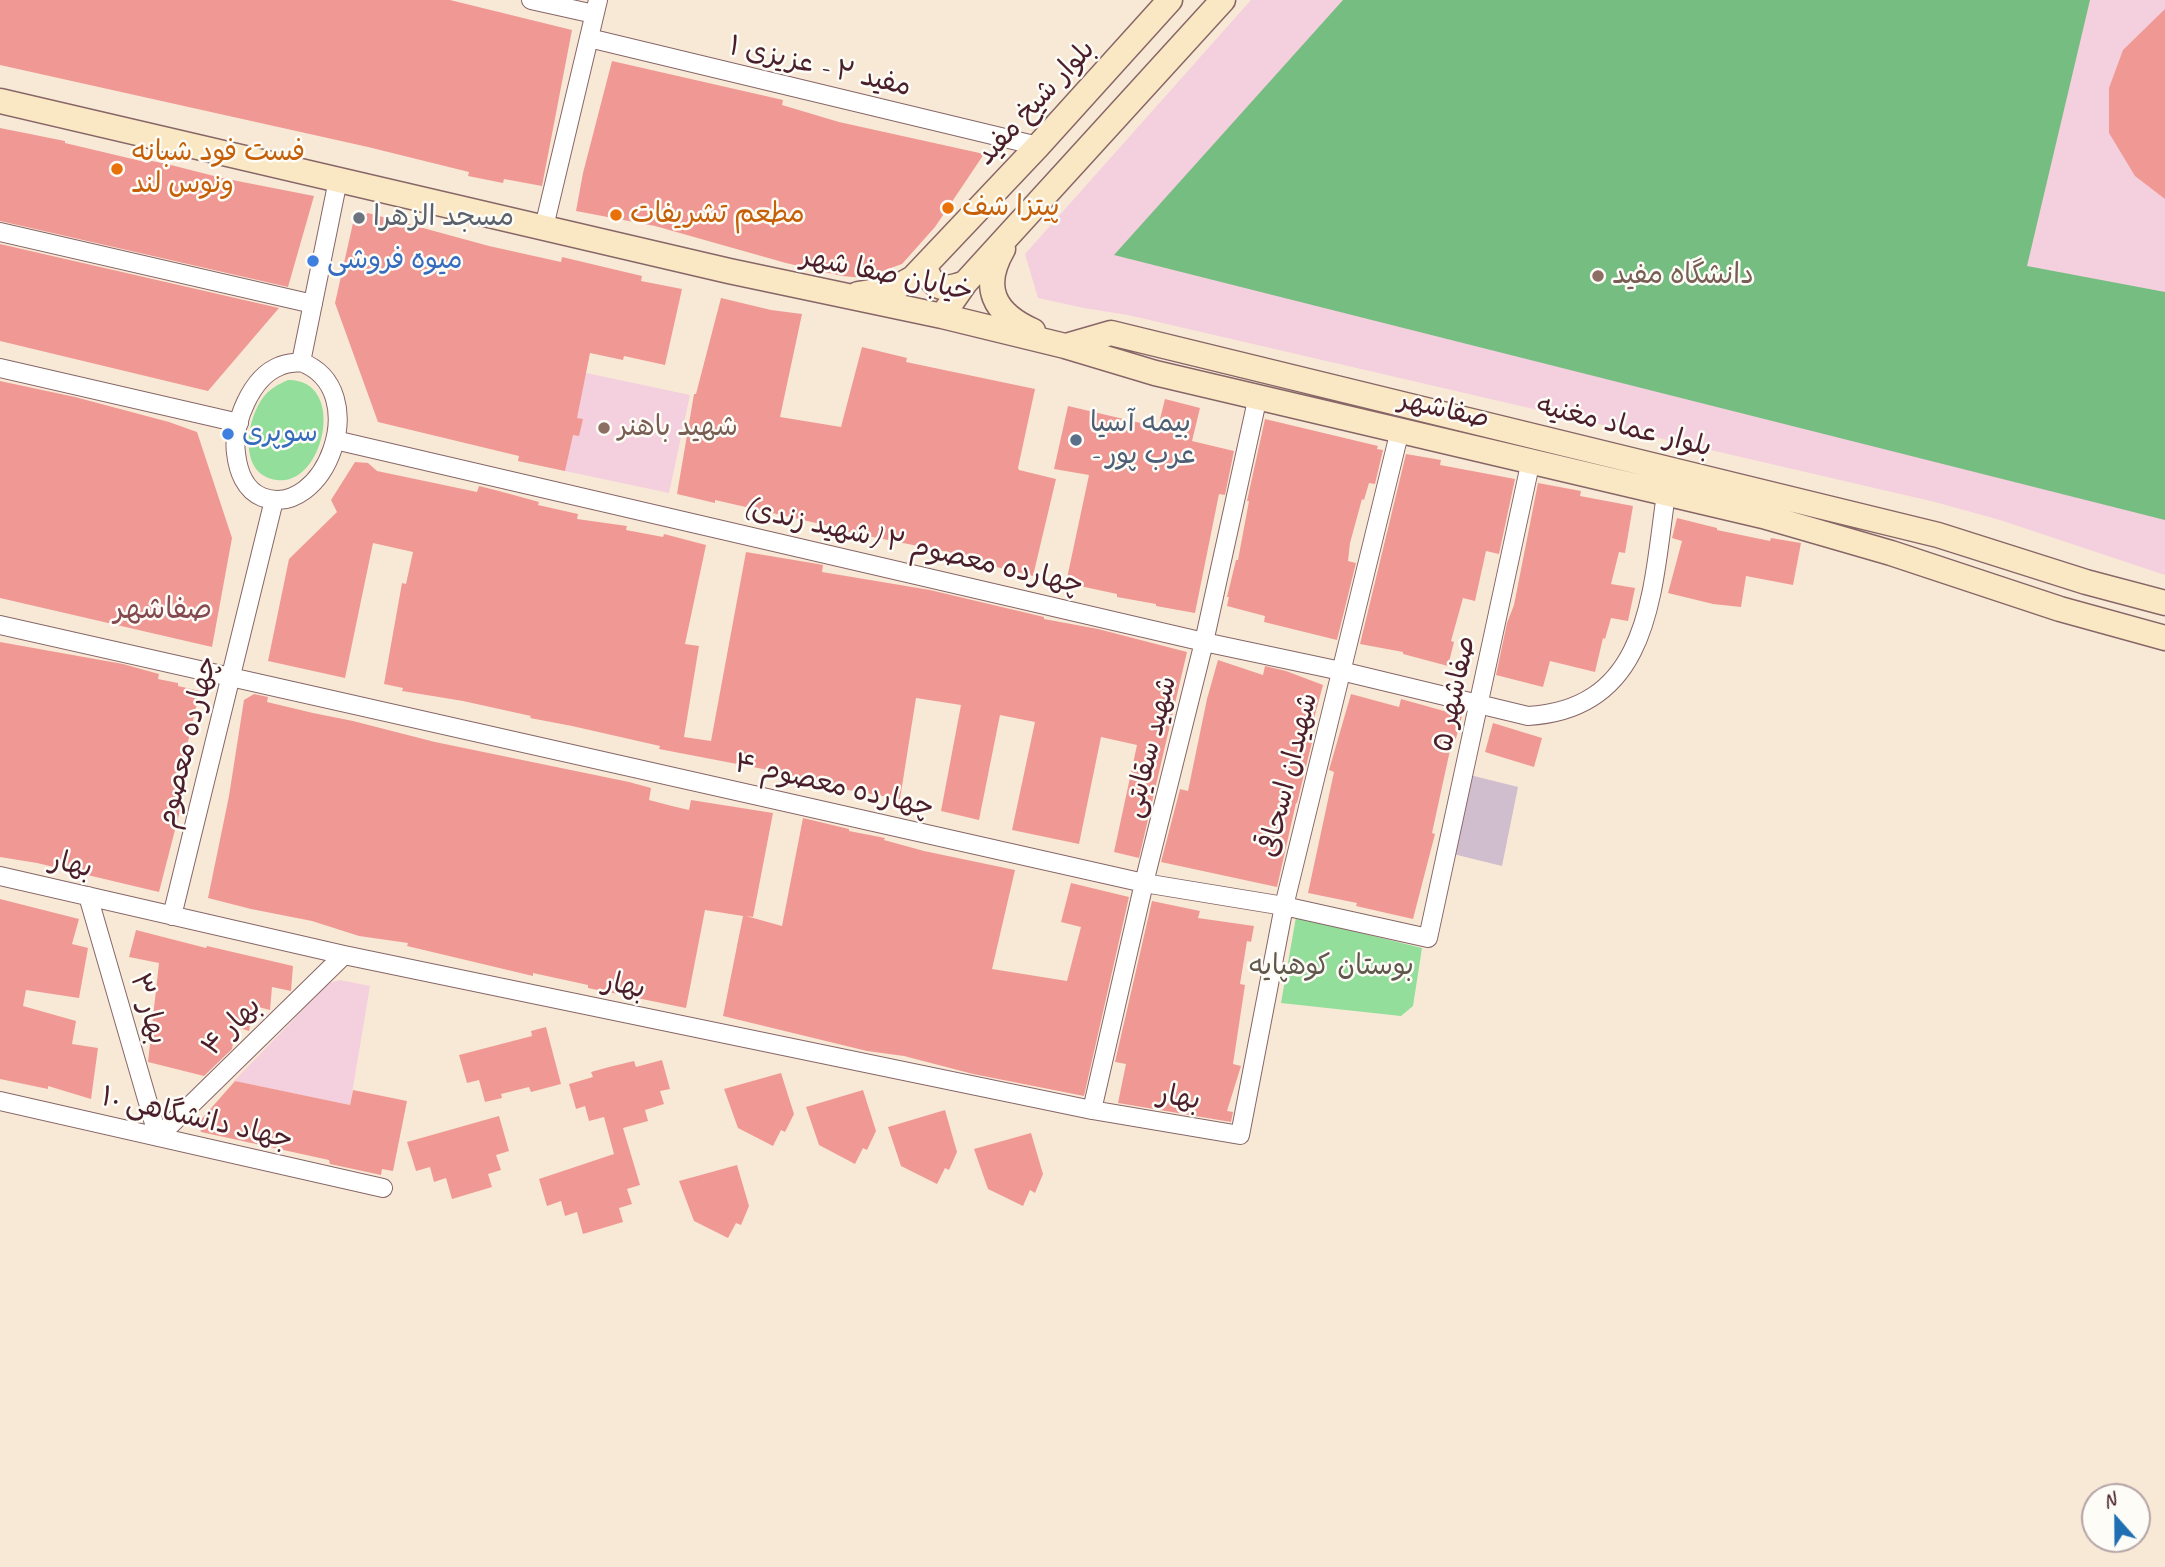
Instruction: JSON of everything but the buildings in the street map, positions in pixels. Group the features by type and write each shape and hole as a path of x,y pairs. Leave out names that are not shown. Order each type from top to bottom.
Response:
{"main road":[{"name":"بلوار شیخ مفید","path":"835,295 877,292 895,288 913,278 1038,146 1170,0"},
{"path":"942,316 965,283 1223,0"},
{"name":"خیابان صفا شهر","path":"0,101 1065,346"},
{"path":"1012,234 992,271 991,284 995,300 1006,314 1023,327 1065,346"},
{"path":"925,266 928,276 935,284 945,289 965,283"},
{"name":"بلوار عماد مغنیه","path":"1065,346 1111,333 1938,535 2086,582 2165,603"},
{"name":"صفاشهر","path":"1065,346 1155,373 1763,516 2060,609 2165,638"}],"street":[{"path":"531,0 596,7 544,228"},
{"name":"مفید ۲ - عزیزی ۱","path":"589,38 1038,146"},
{"path":"301,362 338,180"},
{"path":"0,232 313,304"},
{"path":"301,362 318,370 333,391 338,419 335,440 323,469 310,486 292,497 274,500 265,498 251,490 240,473 236,453 239,423 251,394 270,371 301,362"},
{"path":"0,368 239,423"},
{"name":"شهید سقایتی","path":"1092,1110 1144,883 1204,642 1258,396"},
{"name":"شهیدان اسحاقی","path":"1240,1135 1284,906 1400,430"},
{"name":"چهارده معصوم ۲ (شهید زندی)","path":"335,440 1528,716 1552,715 1583,705 1611,683 1633,650 1649,610 1666,494"},
{"name":"صفاشهر ۵","path":"1428,938 1531,460"},
{"name":"چهارده معصوم","path":"172,916 274,500"},
{"name":"چهارده معصوم ۴","path":"0,625 1144,883 1284,906 1428,938"},
{"name":"بهار","path":"0,876 344,955 1092,1110 1240,1135"},
{"name":"بهار ۳","path":"88,896 158,1137"},
{"name":"بهار ۴","path":"158,1137 344,955"},
{"name":"جهاد دانشگاهی ۱۰","path":"0,1101 383,1188"}],"shaded area":[{"name":"دانشگاه مفید","path":"1251,0 2165,0 2165,575 2000,520 1935,502 1128,315 1038,298 1025,254"},
{"name":"شهید باهنر","path":"539,363 690,395 669,493 518,461"},
{"path":"1470,775 1518,787 1502,866 1453,854"},
{"path":"340,980 370,986 350,1105 234,1081 329,983"}],"green space":[{"name":"دانشگاه مفید","path":"1343,0 2090,0 2027,266 2165,292 2165,520 1114,255"},
{"path":"288,380 307,384 318,396 323,413 323,432 317,451 307,467 293,478 277,480 265,476 256,468 251,458 249,433 262,399"},
{"name":"بوستان کوهپایه","path":"1296,917 1422,948 1413,1006 1401,1016 1281,1003"}],"place":[{"name":"فست فود شبانه ونوس لند","path":"117,169"},
{"name":"پیتزا شف","path":"948,208"},
{"name":"مطعم تشريفات","path":"616,215"},
{"name":"مسجد الزهرا","path":"359,218"},
{"name":"میوه فروشی","path":"313,261"},
{"name":"دانشگاه مفید","path":"1598,276"},
{"name":"شهید باهنر","path":"604,428"},
{"name":"سوپری","path":"228,434"},
{"name":"بیمه آسیا - عرب پور","path":"1076,440"}],"district":[{"name":"صفاشهر","path":"163,610"}]}
